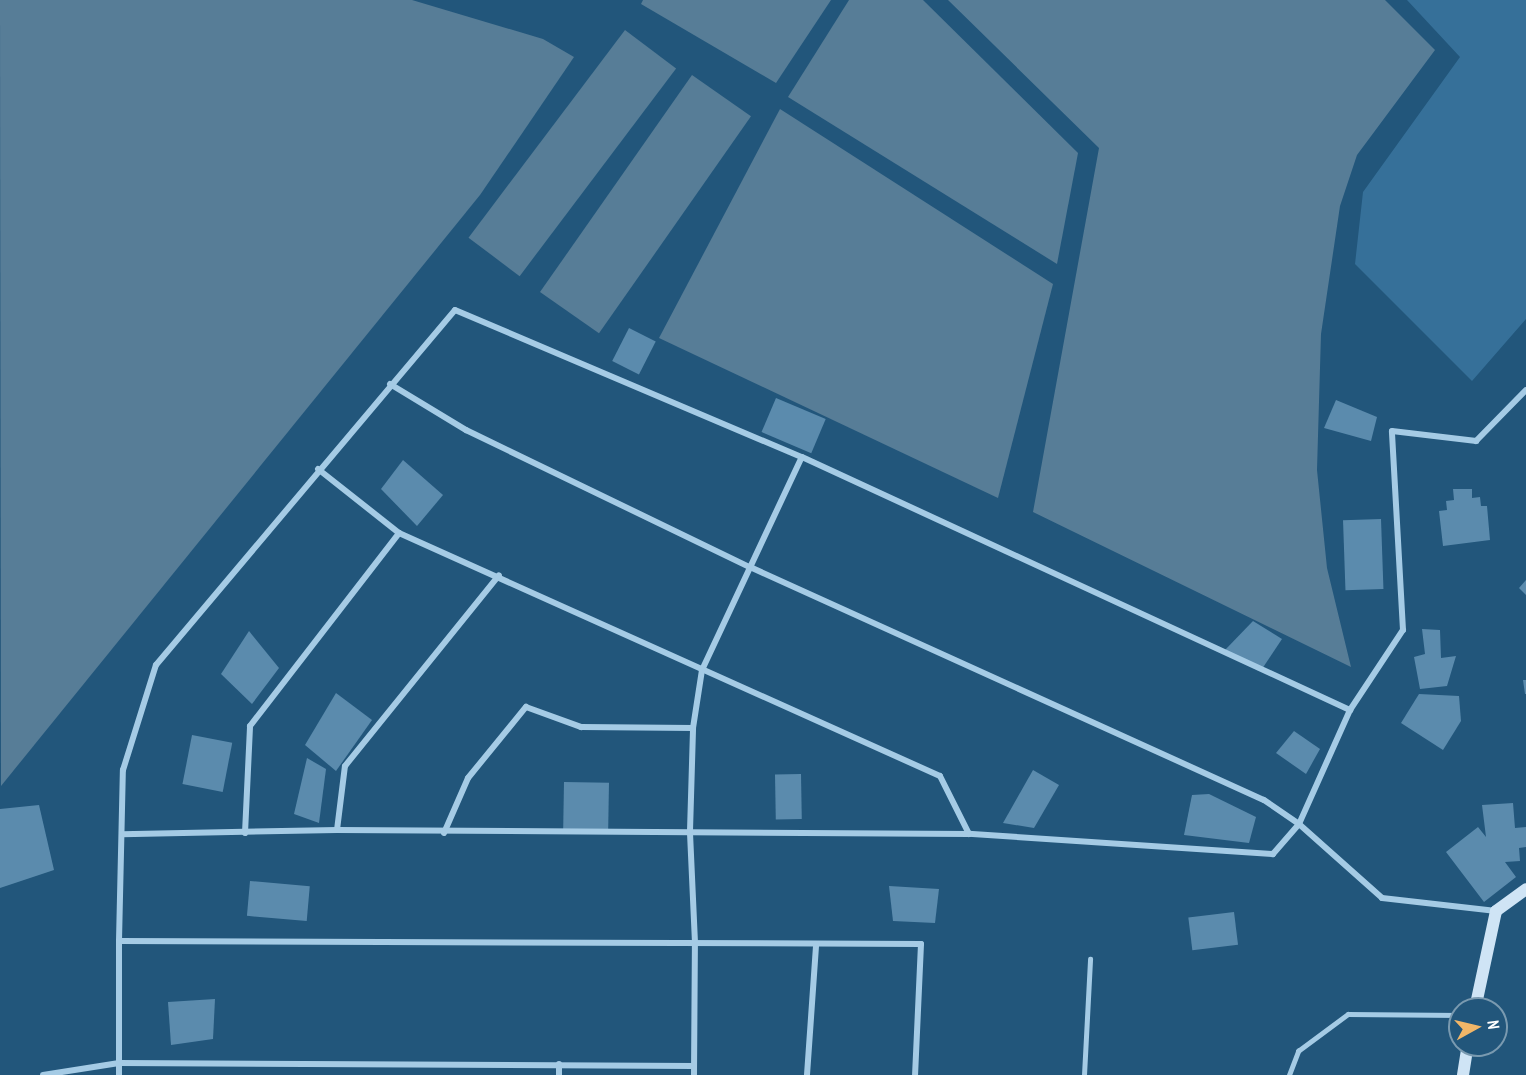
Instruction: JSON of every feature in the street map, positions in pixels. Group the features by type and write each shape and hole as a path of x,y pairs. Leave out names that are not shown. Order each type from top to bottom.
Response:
{"main road":[{"path":"1478,997 1496,911 1526,889"},
{"path":"1463,1075 1466,1057"}],"street":[{"path":"119,1075 123,770 156,665 318,469 455,310 802,457 1350,710"},
{"path":"390,384 466,430 750,567 1264,800 1299,824 1382,898 1496,911"},
{"path":"122,834 337,830 444,833 690,831 969,834 1273,854 1299,824 1350,710 1402,630 1392,431 1476,441 1526,390"},
{"path":"694,1075 696,943 690,831 693,728 702,670 802,457"},
{"path":"318,469 399,533 500,575 702,670 940,776 969,834"},
{"path":"245,832 250,726 399,533"},
{"path":"337,830 345,766 500,575"},
{"path":"444,833 468,778 526,708 581,727 693,728"},
{"path":"119,941 921,944 915,1075"},
{"path":"807,1075 816,945"},
{"path":"43,1075 119,1063 694,1066"},
{"path":"559,1064 559,1075"}],"lane":[{"path":"1084,1075 1090,959"},
{"path":"1289,1075 1298,1051 1348,1014 1448,1015"}],"shaded area":[{"path":"0,0 412,0 543,39 574,57 480,195 1,786"},
{"path":"643,0 831,0 776,83 641,4"},
{"path":"849,0 923,0 1078,153 1057,264 788,97"},
{"path":"948,0 1385,0 1435,50 1357,155 1340,206 1321,334 1317,470 1327,568 1351,667 1033,512 1099,148"},
{"path":"1407,0 1526,0 1526,319 1472,381 1355,264 1363,192 1460,57"},
{"path":"625,30 676,69 520,276 469,238"},
{"path":"692,75 751,116 599,333 540,292"},
{"path":"780,109 1053,284 998,498 659,338"}],"building":[{"path":"629,328 656,342 639,375 612,361"},
{"path":"776,398 826,419 811,453 762,432"},
{"path":"1336,400 1377,417 1371,441 1324,428"},
{"path":"403,460 443,495 417,526 381,489"},
{"path":"1453,489 1472,489 1472,498 1480,497 1481,506 1487,506 1490,540 1443,546 1439,511 1447,510 1446,501 1454,500"},
{"path":"1381,519 1383,589 1345,590 1343,520"},
{"path":"1526,580 1526,595 1519,588"},
{"path":"1253,621 1282,639 1262,669 1225,650"},
{"path":"1422,629 1440,630 1441,658 1456,656 1447,686 1420,689 1414,657 1425,654"},
{"path":"249,631 279,668 252,704 221,674"},
{"path":"1523,680 1526,680 1526,694 1525,694"},
{"path":"336,693 372,720 336,771 305,745"},
{"path":"1419,694 1459,696 1461,721 1443,750 1401,723"},
{"path":"1294,731 1320,749 1306,774 1276,753"},
{"path":"192,735 232,743 223,792 182,784"},
{"path":"307,758 326,769 319,823 294,814"},
{"path":"1033,770 1059,785 1034,828 1003,823"},
{"path":"775,774 801,774 802,819 776,819"},
{"path":"564,782 609,783 608,833 563,832"},
{"path":"1209,794 1256,817 1249,843 1184,835 1192,795"},
{"path":"1513,803 1515,828 1526,827 1526,847 1519,848 1520,861 1505,862 1516,877 1484,902 1446,852 1478,827 1486,837 1482,805"},
{"path":"39,805 54,870 0,888 0,809"},
{"path":"250,881 310,886 307,921 247,916"},
{"path":"889,886 939,889 935,923 893,921"},
{"path":"1234,912 1238,945 1192,950 1188,918"},
{"path":"215,999 213,1039 171,1045 168,1002"}]}
